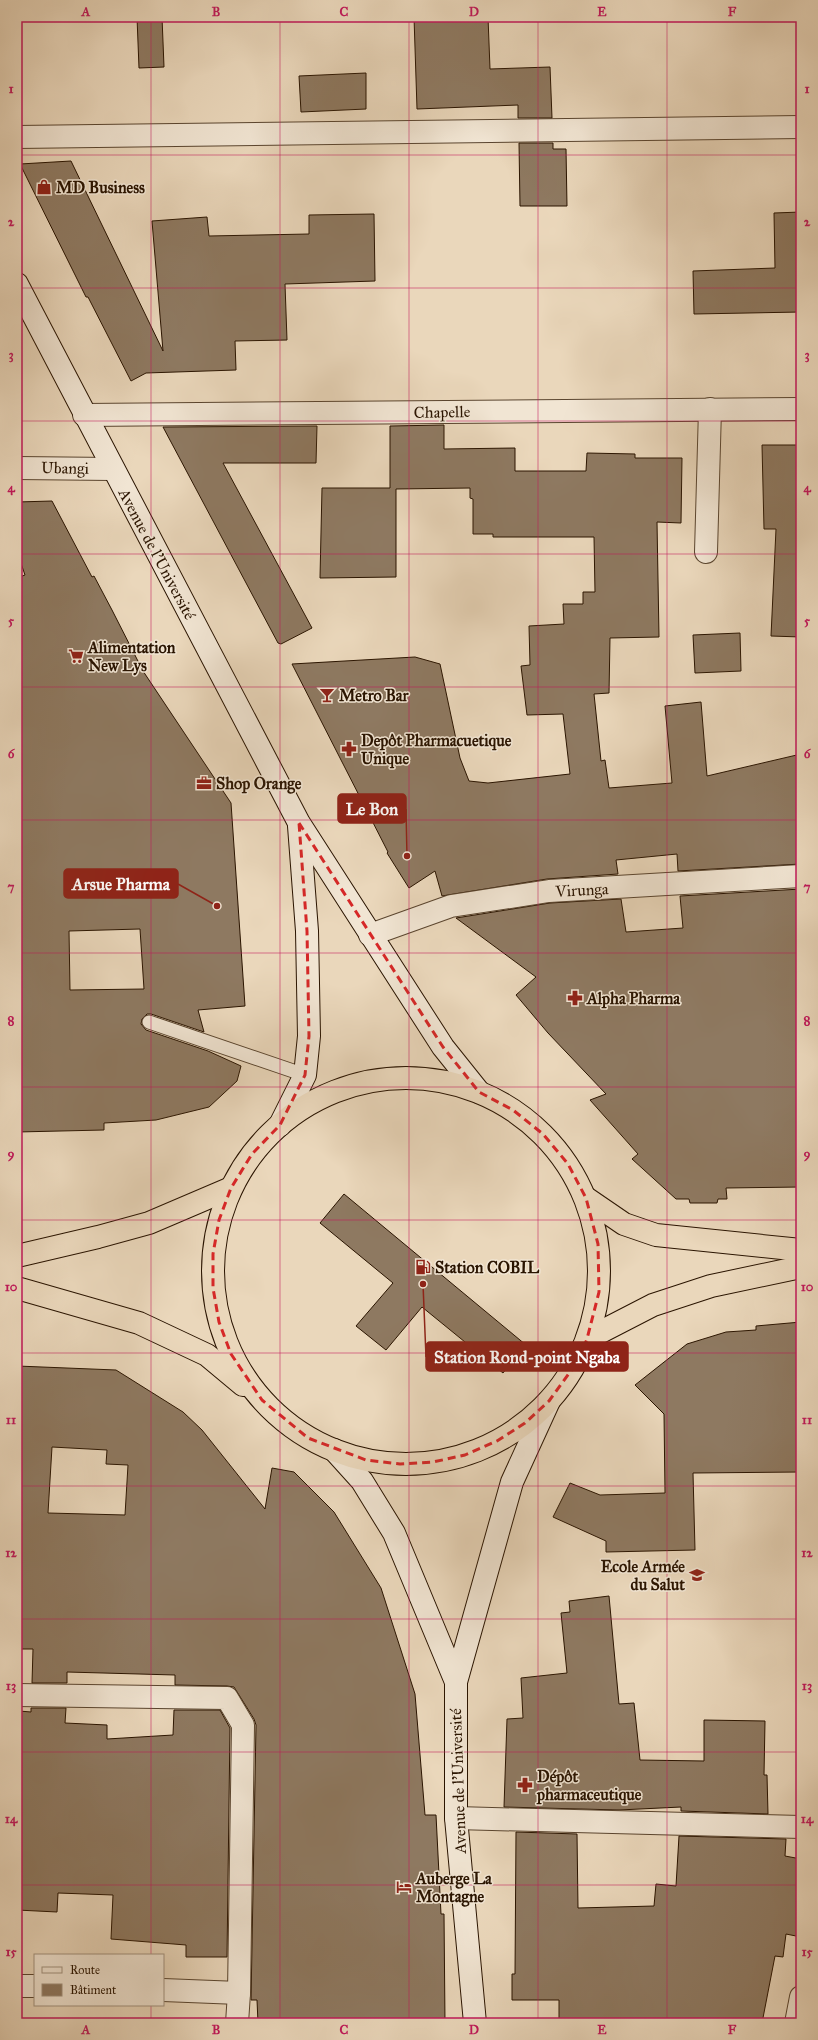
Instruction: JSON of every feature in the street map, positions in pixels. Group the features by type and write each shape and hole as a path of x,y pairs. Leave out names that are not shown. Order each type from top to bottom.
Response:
{"highway":[{"path":"17,1288 139,1323 207,1355 262,1400 283,1421 308,1438 334,1450 366,1460 400,1464 433,1462 466,1455 497,1441 525,1423 549,1401 565,1382 578,1361 587,1339 599,1292 598,1244 586,1198 568,1164 543,1134 513,1110 480,1092 446,1082 417,1079 375,1081 335,1093 309,1105 280,1125 252,1154 232,1188 218,1227 213,1254 213,1288 219,1322 231,1354 262,1400"},
{"path":"17,1256 98,1237 149,1223 232,1188"},
{"path":"586,1198 624,1224 656,1235 801,1250"},
{"path":"587,1339 653,1305 711,1286 801,1267"}],"street":[{"path":"17,137 801,127"},
{"name":"Avenue de l'Université","path":"17,284 112,469 299,823 370,935 411,995 443,1047 480,1092"},
{"path":"706,552 710,409"},
{"name":"Chapelle","path":"84,415 801,409"},
{"name":"Ubangi","path":"17,468 112,469"},
{"path":"280,1125 305,1075 309,1036 307,931 299,823"},
{"name":"Virunga","path":"370,935 451,906 549,891 801,876"},
{"path":"456,1682 512,1482 549,1401"},
{"path":"334,1450 362,1481 394,1533 456,1682"},
{"name":"Avenue de l’Université","path":"456,1682 456,1818 476,2023"},
{"path":"17,1695 227,1698 243,1725 239,1993 237,2023"},
{"path":"456,1818 801,1827"},
{"path":"17,1986 34,1986"},
{"path":"164,1990 239,1993"},
{"path":"796,2023 801,1997"}],"lane":[{"path":"149,1022 305,1075"}],"highlighted area":[{"path":"299,823 443,1047 479,1092 513,1110 543,1134 568,1164 586,1198 598,1244 599,1292 587,1339 578,1361 549,1401 525,1423 497,1441 465,1455 433,1462 400,1464 366,1460 308,1438 262,1400 231,1354 219,1322 213,1288 213,1254 219,1220 231,1188 252,1154 280,1125 305,1075 309,1036 307,931"}],"building":[{"path":"137,17 162,17 164,67 139,68"},
{"path":"414,17 488,17 490,69 550,67 552,118 518,118 518,105 417,109"},
{"path":"366,73 366,109 301,112 299,76"},
{"path":"519,143 553,143 553,149 566,149 567,206 520,206"},
{"path":"71,161 163,351 152,221 207,217 209,236 309,234 309,215 374,214 375,281 285,284 287,340 235,341 236,370 146,373 131,381 88,297 86,297 20,164"},
{"path":"801,212 801,312 694,314 693,271 775,268 774,213"},
{"path":"444,425 444,449 515,448 515,471 586,471 587,453 635,454 635,458 682,458 681,523 657,522 659,637 610,638 609,693 594,694 601,761 605,760 609,788 672,783 665,706 701,702 707,776 801,754 801,864 678,871 677,854 616,860 618,874 547,879 442,896 435,871 409,888 387,853 388,852 292,664 415,657 440,664 460,758 469,781 488,783 570,774 563,714 527,715 521,666 530,665 529,626 564,624 563,604 583,604 583,592 595,592 594,537 493,537 493,534 473,534 473,499 470,498 470,488 396,489 396,577 320,578 322,488 390,488 390,426"},
{"path":"317,426 316,463 223,463 312,628 281,644 278,643 163,427"},
{"path":"762,445 801,445 801,637 771,636 776,529 764,529"},
{"path":"52,501 92,577 94,576 143,671 231,803 245,1006 198,1010 204,1032 151,1014 147,1014 142,1019 141,1024 146,1030 208,1051 241,1066 237,1081 209,1107 156,1120 104,1123 104,1130 17,1132 17,578 25,575 17,552 17,502","holes":["140,929 144,989 70,990 69,931"]},
{"path":"740,633 741,671 695,673 693,635"},
{"path":"801,889 801,943 798,943 801,999 801,1187 726,1188 727,1199 718,1199 717,1203 690,1203 689,1199 676,1199 632,1159 638,1154 590,1100 606,1094 548,1033 516,995 536,977 456,918 550,903 621,899 626,932 683,928 680,896"},
{"path":"344,1194 526,1345 503,1373 422,1307 386,1350 356,1326 393,1283 320,1223"},
{"path":"801,1322 801,1472 693,1473 695,1550 606,1552 606,1541 553,1517 570,1483 600,1495 665,1493 664,1414 635,1385 687,1344 726,1332 756,1330 756,1326"},
{"path":"17,1366 116,1370 183,1412 202,1430 265,1509 272,1468 294,1472 334,1512 381,1588 415,1694 425,1815 436,1815 441,1914 444,1914 445,2023 258,2023 257,2000 251,2000 256,1725 254,1719 234,1687 175,1685 175,1675 67,1672 67,1683 32,1683 33,1649 17,1649","holes":["52,1447 107,1450 106,1464 128,1465 125,1515 48,1513"]},
{"path":"609,1596 619,1704 634,1703 640,1760 704,1761 704,1720 765,1721 764,1775 767,1775 768,1814 681,1811 681,1807 619,1810 504,1807 507,1719 523,1718 521,1678 567,1673 561,1613 570,1612 569,1601"},
{"path":"31,1708 66,1708 65,1723 107,1725 107,1739 173,1735 174,1710 220,1710 230,1728 227,1957 186,1957 186,1945 111,1939 113,1895 58,1893 57,1912 17,1910 17,1825 20,1759 17,1759 19,1711 31,1712"},
{"path":"516,1832 577,1834 578,1908 654,1906 656,1884 676,1886 679,1836 786,1839 785,1856 801,1859 801,1937 786,1934 783,1957 775,1956 762,2023 559,2023 559,2000 512,2000 512,1974 515,1974"}],"place":[{"name":"MD Business","path":"44,187"},
{"name":"Alimentation New Lys","path":"76,656"},
{"name":"Metro Bar","path":"327,695"},
{"name":"Depôt Pharmacuetique Unique","path":"349,749"},
{"name":"Shop Orange","path":"204,783"},
{"name":"Le Bon","path":"407,856"},
{"name":"Arsue Pharma","path":"217,906"},
{"name":"Alpha Pharma","path":"575,998"},
{"name":"Station COBIL","path":"423,1267"},
{"name":"Station Rond-point Ngaba","path":"423,1284"},
{"name":"Ecole Armée du Salut","path":"697,1575"},
{"name":"Dépôt pharmaceutique","path":"525,1785"},
{"name":"Auberge La Montagne","path":"404,1887"}]}
